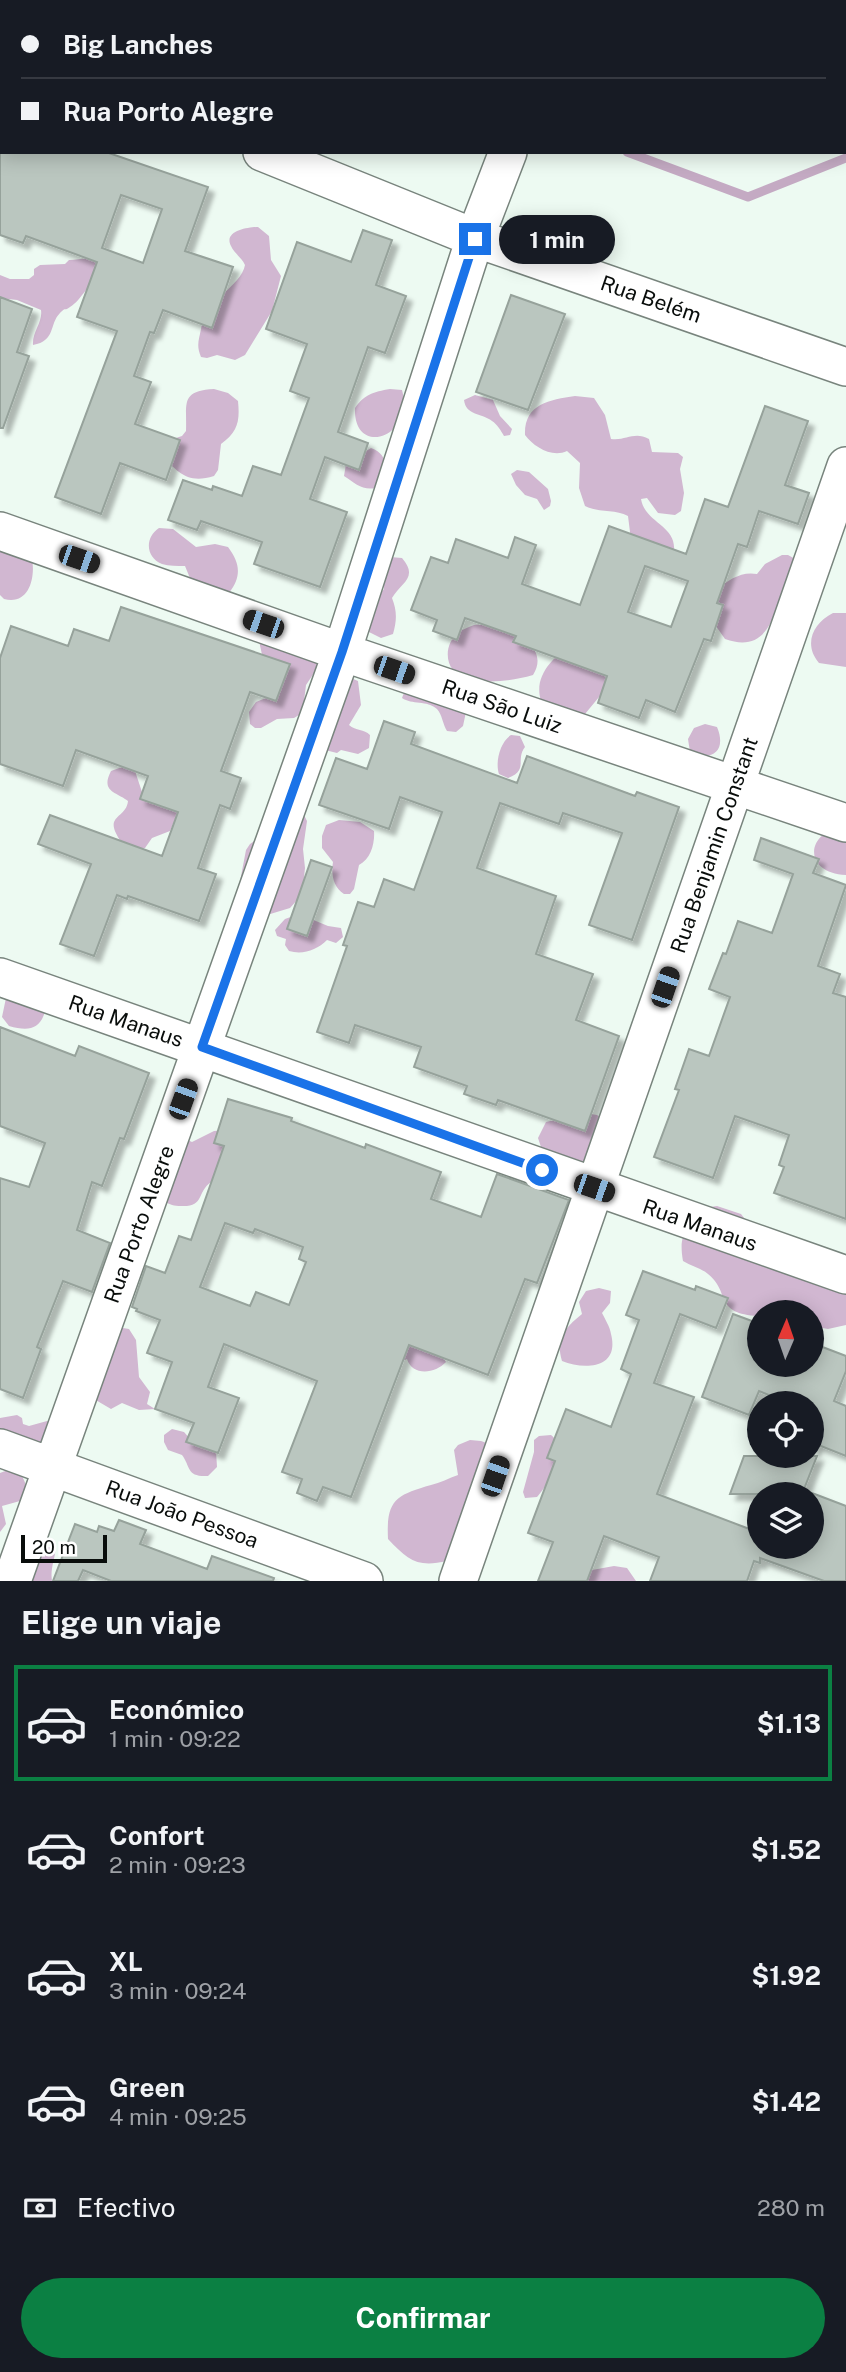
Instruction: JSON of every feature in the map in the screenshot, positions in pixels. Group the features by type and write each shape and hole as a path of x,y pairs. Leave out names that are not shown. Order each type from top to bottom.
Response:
{"street":[{"name":"Rua Belém","path":"267,154 475,239 846,367"},
{"name":"Rua Porto Alegre","path":"12,1581 342,652 475,239 507,154"},
{"name":"Rua Benjamin Constant","path":"458,1581 846,466"},
{"name":"Rua São Luiz","path":"0,531 342,652 846,823"},
{"name":"Rua Manaus","path":"0,977 846,1275"},
{"name":"Rua João Pessoa","path":"0,1448 364,1581"}],"shaded area":[{"path":"258,227 269,236 271,260 281,276 272,311 245,355 235,360 217,355 201,357 198,343 204,319 209,309 237,280 245,265 231,246 230,237 238,231"},
{"path":"105,255 98,281 74,304 60,313 45,340 33,345 41,310 17,300 0,298 0,275 10,279 29,279 34,275 34,269 40,265 65,264 69,260"},
{"path":"214,389 228,393 238,401 237,426 221,444 218,470 214,476 190,478 179,472 162,455 170,440 182,436 186,431 186,406 190,396 195,392"},
{"path":"390,389 402,390 404,407 400,420 383,436 372,437 363,433 357,424 355,408 370,394"},
{"path":"475,395 493,400 500,416 512,429 510,435 504,436 494,422 468,409 464,400"},
{"path":"575,396 594,398 605,415 611,439 644,437 649,439 652,452 678,453 683,457 680,469 684,493 681,511 675,515 658,513 647,498 641,499 648,514 670,535 674,550 631,540 628,516 585,506 579,488 580,463 567,451 549,452 533,444 525,435 529,416 540,405"},
{"path":"371,448 382,455 385,464 379,487 369,489 344,476 346,464"},
{"path":"517,470 529,472 548,489 550,506 544,510 537,499 525,495 511,474"},
{"path":"0,518 26,542 33,563 31,583 27,591 14,600 4,599 0,595"},
{"path":"159,528 173,529 196,547 215,544 228,547 238,570 236,581 229,593 194,588 185,566 165,565 156,561 150,552 149,541"},
{"path":"782,555 797,560 770,624 760,637 753,641 736,642 725,639 711,619 717,589 740,575 757,574 765,564"},
{"path":"390,557 402,558 409,575 392,598 396,616 393,634 381,638 369,632 366,626 377,598 384,589 383,582"},
{"path":"833,613 846,613 846,667 819,663 812,649 812,635 816,628"},
{"path":"474,625 508,631 530,644 536,653 537,663 533,675 492,682 468,679 454,672 448,659 450,645 459,632"},
{"path":"262,629 320,664 306,685 303,709 299,715 277,719 261,728 255,728 250,724 249,712 256,702 273,695 287,675 284,669 263,659 259,641"},
{"path":"571,643 607,678 604,691 585,714 567,719 541,701 539,692 542,675"},
{"path":"351,678 358,681 361,705 349,725 370,735 369,748 358,754 325,750"},
{"path":"405,690 466,712 463,726 456,732 447,731 437,709 429,704 402,698"},
{"path":"705,724 717,727 720,742 716,752 705,756 690,752 688,739 694,728"},
{"path":"511,735 520,736 525,747 518,772 508,778 499,774 498,764 501,747"},
{"path":"122,767 135,771 142,792 178,812 170,831 152,838 145,848 139,849 122,843 114,827 116,818 123,812 128,801 111,790 107,783 111,771"},
{"path":"292,815 304,815 307,821 303,849 303,887 290,908 267,915 238,892 246,850 250,844"},
{"path":"339,820 360,822 374,831 371,850 367,859 359,865 354,889 350,894 344,894 337,888 333,876 333,862 322,848 326,825"},
{"path":"846,827 846,875 821,867 814,851 823,835"},
{"path":"299,914 328,926 341,928 343,937 336,943 327,940 310,951 289,951 285,945 286,939 277,936 275,930 285,919"},
{"path":"6,998 46,1008 41,1021 34,1027 23,1029 9,1026 2,1017"},
{"path":"584,1113 603,1119 591,1168 542,1150 538,1138 546,1122"},
{"path":"227,1130 222,1183 211,1182 197,1202 189,1206 176,1206 164,1201 174,1134 192,1142 214,1131"},
{"path":"717,1206 741,1214 748,1223 846,1283 846,1325 824,1328 824,1300 747,1300 747,1314 729,1307 715,1281 705,1272 683,1261 683,1237 703,1208"},
{"path":"599,1288 611,1291 610,1303 602,1313 611,1334 610,1354 605,1360 590,1366 562,1361 561,1340 566,1329 582,1314 579,1302 586,1291"},
{"path":"117,1327 129,1329 136,1340 139,1377 150,1392 147,1404 155,1409 139,1410 122,1403 111,1409 94,1399 103,1372 107,1368 106,1362"},
{"path":"404,1339 415,1348 433,1350 446,1362 430,1371 419,1371 410,1365 407,1359 398,1363"},
{"path":"17,1415 22,1418 23,1424 29,1426 47,1421 57,1427 20,1473 26,1487 23,1497 20,1501 2,1506 6,1524 0,1532 0,1473 8,1470 0,1455 0,1418"},
{"path":"172,1429 184,1432 191,1440 216,1451 217,1467 208,1476 192,1473 182,1455 168,1450 164,1435"},
{"path":"551,1435 558,1449 555,1466 547,1484 537,1497 525,1498 523,1492 534,1452 534,1440 539,1436"},
{"path":"470,1440 492,1445 447,1561 420,1563 401,1552 388,1539 391,1507 409,1492 458,1475 454,1450 458,1445"},
{"path":"56,1546 52,1581 29,1581 43,1548"},
{"path":"614,1566 627,1568 636,1581 570,1581 581,1572"}],"building":[{"path":"0,154 112,154 208,187 185,251 233,267 212,328 163,310 154,333 150,332 134,376 151,382 135,424 180,440 166,480 120,463 101,514 55,497 117,331 77,317 97,262 26,236 23,243 0,235","holes":["121,195 162,209 143,263 102,248"]},
{"path":"363,230 392,240 376,285 406,296 385,353 368,347 338,432 368,443 359,470 325,457 310,499 347,512 320,587 254,564 262,542 201,521 197,530 168,520 183,480 242,496 253,466 281,475 309,398 290,391 307,344 266,329 297,242 351,262"},
{"path":"511,295 565,314 528,410 476,392"},
{"path":"0,297 32,309 17,352 29,356 3,428 0,428"},
{"path":"765,406 808,421 785,485 809,493 798,524 759,511 747,547 738,544 717,603 723,605 711,641 704,639 675,712 646,700 639,718 598,703 607,676 513,642 516,636 465,618 457,640 433,631 437,620 411,610 431,557 448,563 456,539 508,558 515,537 536,545 522,584 580,605 609,526 686,554 705,499 728,507","holes":["645,566 688,581 671,627 628,612"]},
{"path":"121,607 290,664 276,701 250,692 221,771 241,778 230,809 220,805 198,868 216,874 199,921 128,896 127,899 117,895 94,956 60,944 91,864 38,844 50,815 162,856 178,812 140,799 148,776 76,750 63,786 0,764 0,658 11,626 68,646 74,629 109,641"},
{"path":"384,721 415,732 411,744 517,783 527,756 635,796 637,792 679,807 632,940 589,925 622,833 563,813 559,824 500,803 477,868 556,896 536,954 593,974 576,1020 619,1036 585,1131 498,1100 496,1105 464,1094 467,1086 414,1067 421,1047 355,1025 349,1043 317,1032 347,946 343,945 358,902 374,907 384,879 414,890 442,812 400,797 389,829 319,805 336,758 367,769"},
{"path":"761,838 819,859 813,873 846,885 818,966 840,974 833,993 846,997 846,1219 774,1193 784,1167 779,1165 789,1135 735,1116 713,1178 654,1157 679,1090 675,1089 689,1049 709,1056 730,997 709,989 738,921 772,933 793,874 754,860"},
{"path":"311,860 332,867 307,936 287,929"},
{"path":"0,1027 75,1056 79,1046 149,1073 124,1139 120,1138 102,1186 92,1182 77,1230 110,1243 92,1292 63,1281 37,1347 41,1349 23,1398 0,1389 0,1178 29,1187 45,1143 0,1126"},
{"path":"228,1099 292,1118 291,1121 365,1148 366,1144 441,1172 431,1199 481,1217 497,1174 569,1200 537,1283 525,1279 488,1375 409,1345 351,1497 323,1487 317,1501 297,1493 302,1479 282,1472 317,1381 224,1344 208,1387 239,1398 218,1453 186,1442 194,1423 155,1409 172,1362 147,1353 160,1320 132,1307 146,1266 165,1273 179,1236 191,1240 224,1146 214,1143","holes":["225,1223 253,1233 255,1229 303,1247 299,1259 306,1262 289,1305 256,1292 250,1306 200,1287"]},
{"path":"643,1271 695,1290 696,1286 728,1298 716,1328 680,1314 654,1383 694,1397 657,1494 747,1528 747,1559 760,1559 760,1563 754,1561 747,1581 650,1581 659,1557 604,1536 587,1581 538,1581 553,1542 528,1533 555,1461 547,1458 566,1409 611,1427 631,1374 621,1369 639,1320 626,1315"},
{"path":"733,1314 747,1319 747,1377 824,1377 824,1348 846,1356 846,1371 834,1401 846,1406 846,1456 824,1447 824,1391 747,1391 747,1414 702,1397"},
{"path":"744,1456 747,1456 747,1468 812,1468 807,1482 747,1482 747,1494 730,1494"},
{"path":"824,1498 846,1506 846,1581 824,1581 763,1559 824,1559"},
{"path":"119,1520 146,1530 140,1544 207,1569 212,1556 274,1578 273,1581 111,1581 83,1570 78,1581 53,1581 75,1524 97,1532 99,1526 114,1531"}],"waterway":[{"path":"632,154 748,197 846,158"}],"route":[{"path":"475,239 342,652 202,1047 542,1170"}]}
